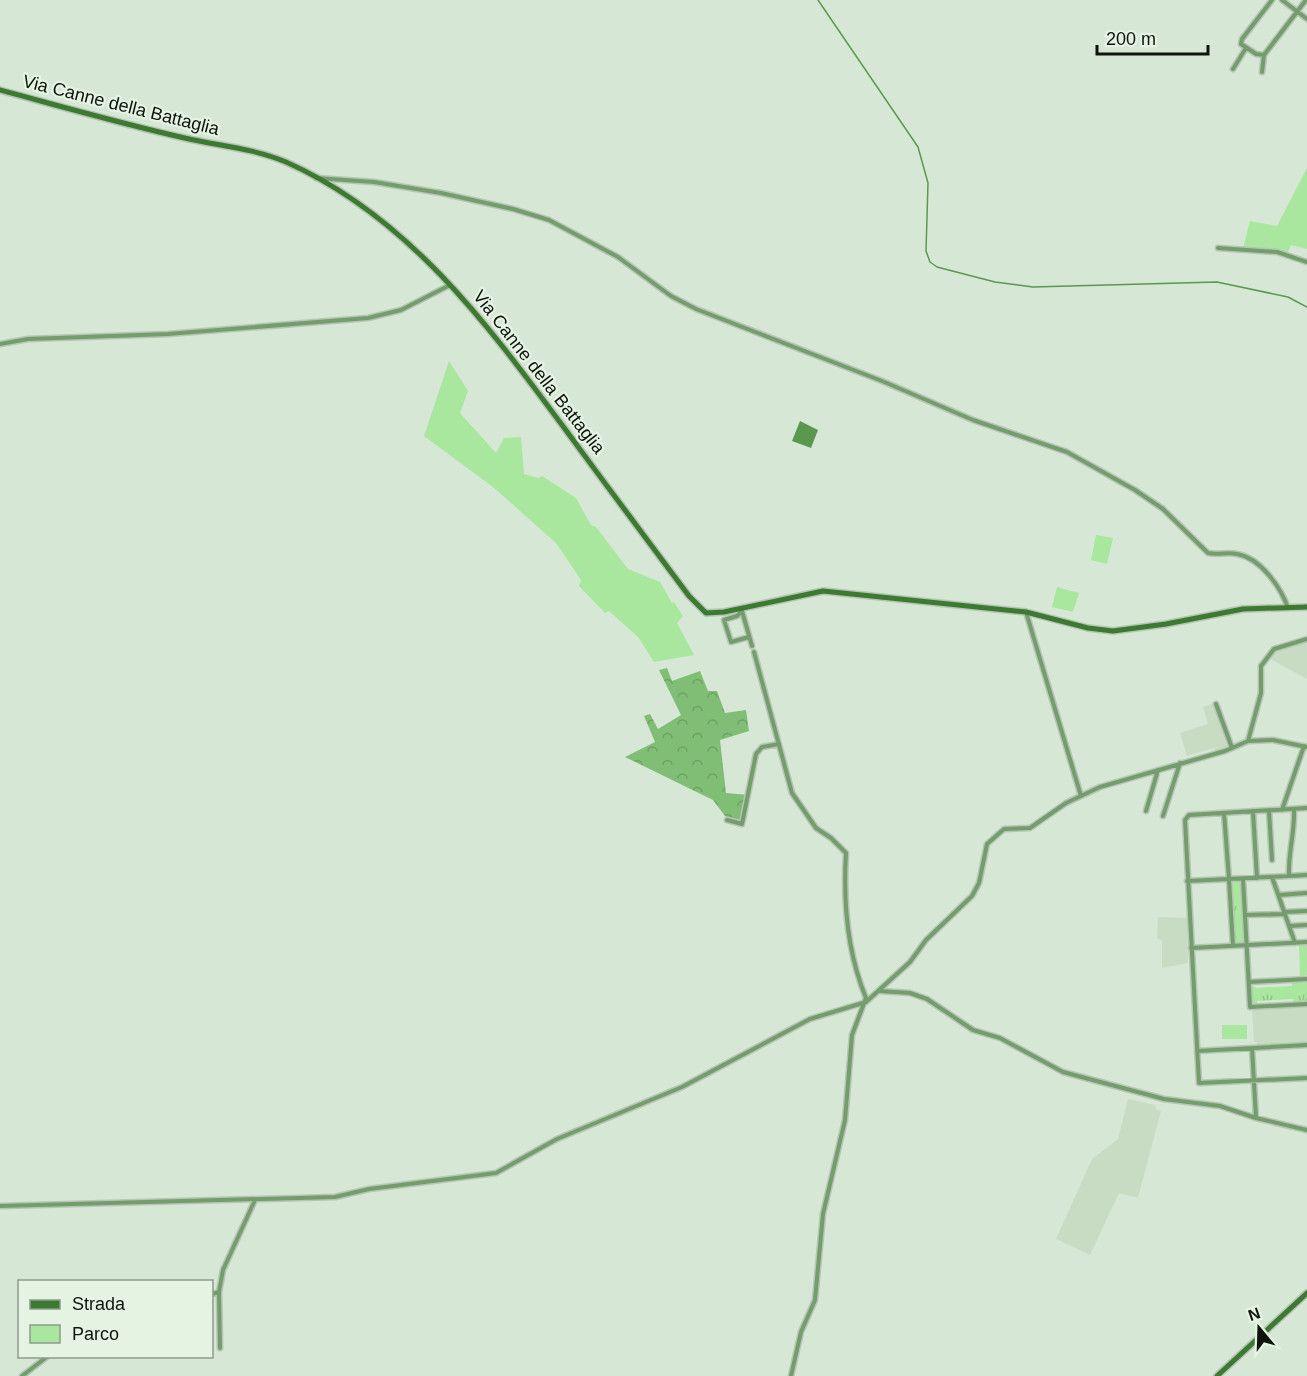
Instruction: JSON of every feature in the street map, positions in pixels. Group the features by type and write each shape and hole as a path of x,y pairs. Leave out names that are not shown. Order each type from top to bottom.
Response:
{"street":[{"path":"1264,56 1241,44 1242,39 1272,0"},
{"path":"1282,0 1307,19"},
{"path":"1262,72 1264,56 1306,0"},
{"path":"1233,69 1246,48"},
{"name":"Via Canne della Battaglia","path":"0,90 189,139 266,154 316,178 379,217 451,285 502,345 689,597 706,612 741,609"},
{"path":"316,178 374,182 464,197 528,213 562,226 618,257 671,296 696,309 882,381 973,420 1067,452 1157,505 1179,522 1208,553 1234,553 1244,556 1275,581 1288,609"},
{"path":"1218,248 1276,252 1307,262"},
{"path":"0,344 40,338 168,334 368,318 402,310 451,285"},
{"path":"749,637 731,642 724,620 737,616 741,609 823,591 1026,612 1088,628 1113,631 1158,626 1243,609 1307,607"},
{"path":"741,609 752,646"},
{"path":"1026,612 1081,796"},
{"path":"1248,741 1261,693 1261,666 1275,649 1307,639"},
{"path":"754,652 787,781 798,806 816,828 831,838 846,853 844,889 849,936 854,965 866,1002 852,1035 845,1120 823,1214 815,1300 801,1332 791,1376"},
{"path":"1216,704 1232,748"},
{"path":"0,1206 335,1197 369,1189 496,1173 557,1139 682,1088 810,1018 866,1002 910,962 926,940 972,896 979,883 987,844 993,837 1010,827 1030,828 1058,808 1100,787 1232,748 1248,741 1273,740 1305,746 1282,810"},
{"path":"727,820 742,824 756,754 762,747 779,744"},
{"path":"1163,816 1180,763"},
{"path":"1146,811 1158,770"},
{"path":"1307,808 1186,816 1198,1081 1202,1083 1307,1078"},
{"path":"1289,876 1288,854 1295,832 1294,809"},
{"path":"1253,811 1257,878"},
{"path":"1269,811 1272,860"},
{"path":"1224,813 1233,946"},
{"path":"1188,881 1307,875"},
{"path":"1272,877 1295,943"},
{"path":"1243,879 1250,1007 1307,1004"},
{"path":"1279,895 1307,893"},
{"path":"1245,915 1307,911"},
{"path":"1289,926 1307,925"},
{"path":"1191,948 1307,942"},
{"path":"1249,982 1307,979"},
{"path":"880,991 910,993 927,999 973,1030 1000,1038 1064,1072 1164,1099 1220,1106 1256,1118 1307,1130"},
{"path":"1197,1051 1307,1045"},
{"path":"1252,1048 1256,1118"},
{"path":"220,1348 219,1292 223,1270 255,1200"},
{"path":"213,1294 219,1292"},
{"path":"1217,1376 1307,1293"},
{"path":"22,1376 45,1358"}],"shaded area":[{"path":"800,421 818,430 811,448 792,441"},
{"path":"1307,641 1307,679 1268,658 1276,650"},
{"path":"1214,703 1227,747 1215,751 1214,748 1187,756 1180,733 1208,724 1203,707"},
{"path":"1158,917 1187,918 1188,963 1162,968 1162,940 1157,939"},
{"path":"1307,1007 1307,1042 1257,1045 1257,1042 1254,1042 1252,1010"},
{"path":"1128,1099 1155,1105 1157,1110 1161,1111 1138,1198 1119,1193 1090,1255 1056,1239 1092,1159 1118,1139"}],"green space":[{"path":"1307,168 1307,249 1291,245 1287,254 1243,249 1250,221 1277,226"},
{"path":"449,361 468,391 460,413 496,453 504,438 521,437 524,474 538,478 542,476 576,498 591,525 596,527 628,569 660,582 672,603 674,602 683,616 677,623 694,655 654,662 638,637 609,611 605,613 579,586 581,580 556,543 493,487 424,436"},
{"path":"1096,535 1113,538 1107,564 1091,560"},
{"path":"1057,587 1079,593 1073,612 1052,607"},
{"path":"667,668 672,681 700,671 708,691 717,691 725,713 746,710 749,731 720,740 726,793 750,795 743,821 739,823 725,816 713,800 625,757 655,742 644,716 650,714 658,729 681,715 659,670"},
{"path":"1232,881 1241,881 1245,943 1235,943"},
{"path":"1299,945 1307,945 1307,975 1300,976"},
{"path":"1307,982 1307,1001 1293,1002 1293,999 1257,1001 1252,1004 1251,985 1256,988 1292,986 1292,983"},
{"path":"1222,1025 1247,1025 1247,1039 1222,1039"}],"waterway":[{"path":"818,0 918,147 928,183 926,251 930,262 937,267 995,282 1033,287 1217,282 1288,297 1307,307"}]}
